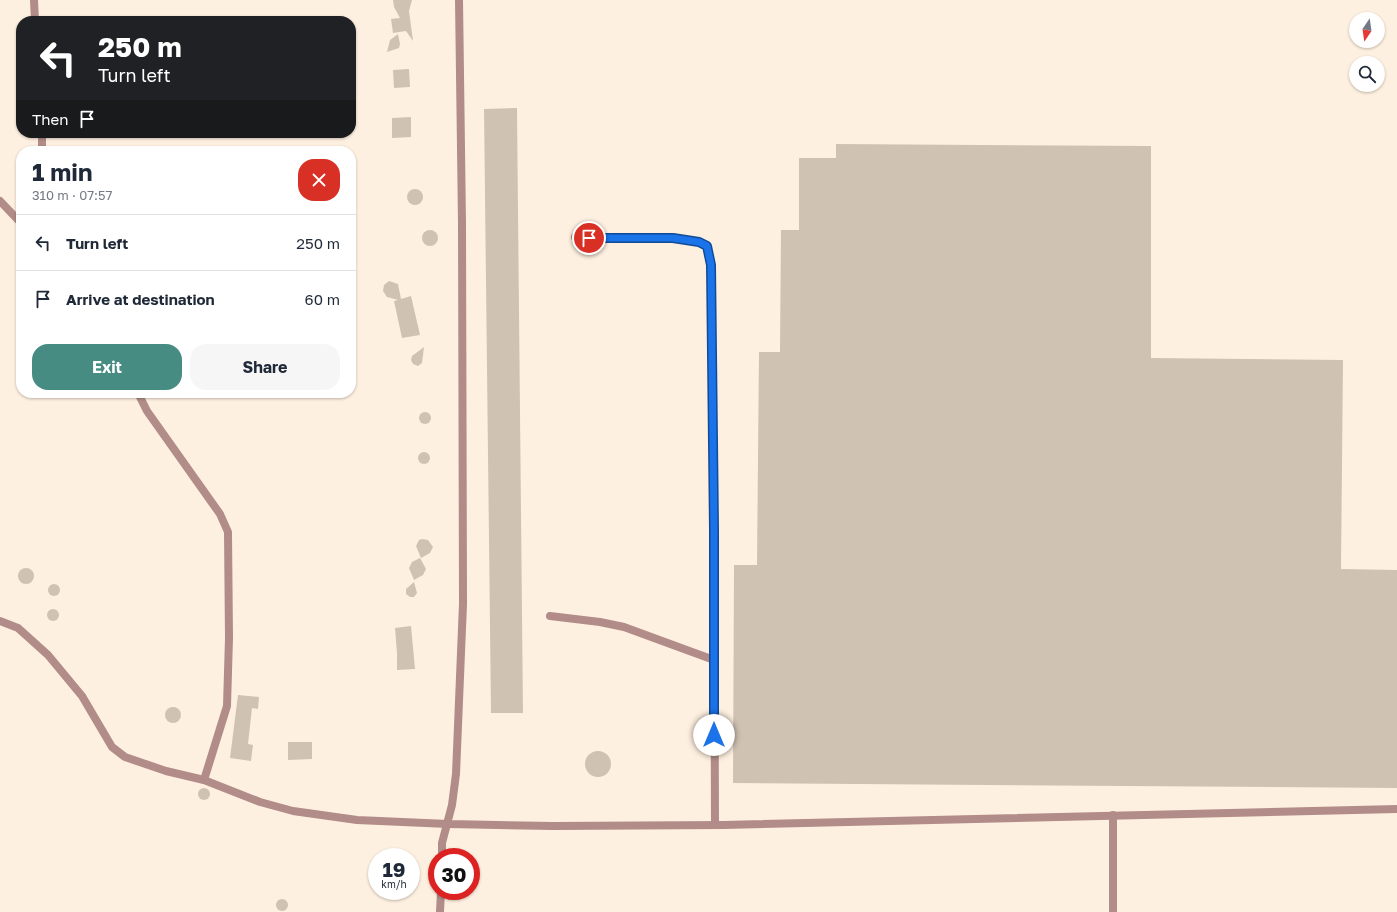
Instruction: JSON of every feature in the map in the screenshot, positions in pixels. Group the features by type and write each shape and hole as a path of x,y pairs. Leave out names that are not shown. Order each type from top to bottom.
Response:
{"street":[{"path":"34,0 35,16"},
{"path":"442,848 452,805 456,774 463,604 462,223 459,0"},
{"path":"0,201 16,218"},
{"path":"575,238 673,238 699,242 707,246 711,265 714,825"},
{"path":"140,398 147,411 220,514 228,532 229,638 227,706 204,780"},
{"path":"550,616 600,622 624,627 714,660"},
{"path":"0,621 18,628 48,655 82,696 112,747 125,757 166,771 204,780 260,802 293,811 357,820 448,824 553,826 714,825 1397,809"},
{"path":"1113,815 1113,912"},
{"path":"440,912 441,900"}],"building":[{"path":"393,0 412,0 409,11 413,41 406,31 393,33 391,19 400,18 394,7"},
{"path":"398,34 400,44 399,48 387,52 390,40"},
{"path":"409,69 410,87 394,88 393,70"},
{"path":"517,108 523,713 491,713 484,109"},
{"path":"411,117 411,137 392,138 392,118"},
{"path":"836,144 1151,146 1151,358 1343,360 1341,569 1397,570 1397,788 733,783 734,565 757,565 759,352 780,352 781,230 799,230 799,158 836,158"},
{"path":"412,189 418,189 423,194 421,203 418,205 412,205 407,200 407,194"},
{"path":"427,230 433,230 438,235 436,244 433,246 427,246 422,241 422,235"},
{"path":"389,281 398,284 401,299 411,296 420,335 402,338 394,301 398,300 387,297 383,291 384,285"},
{"path":"424,347 422,363 418,366 413,364 411,360 412,356"},
{"path":"423,412 427,412 431,418 427,424 423,424 419,420 419,416"},
{"path":"422,452 426,452 430,458 426,464 422,464 418,460 418,456"},
{"path":"419,540 428,540 433,547 430,553 421,558 416,546"},
{"path":"420,558 426,569 423,575 414,580 409,568 412,562"},
{"path":"26,568 32,570 34,576 32,582 26,584 20,582 18,576 20,570"},
{"path":"414,582 417,593 414,597 410,597 406,594 406,589"},
{"path":"52,584 56,584 60,590 56,596 52,596 48,592 48,588"},
{"path":"51,609 55,609 59,615 55,621 51,621 47,617 47,613"},
{"path":"411,626 415,669 397,670 395,628"},
{"path":"238,695 259,697 258,709 252,708 248,744 253,745 251,761 230,758"},
{"path":"173,707 179,709 181,715 179,721 173,723 167,721 165,715 167,709"},
{"path":"288,742 312,742 312,759 288,760"},
{"path":"598,751 607,755 611,764 607,773 598,777 589,773 585,764 589,755"},
{"path":"202,788 206,788 210,794 206,800 202,800 198,796 198,792"},
{"path":"280,899 284,899 288,905 284,911 280,911 276,907 276,903"}],"route":[{"path":"589,238 673,238 699,242 707,246 711,265 714,530 714,735"}]}
